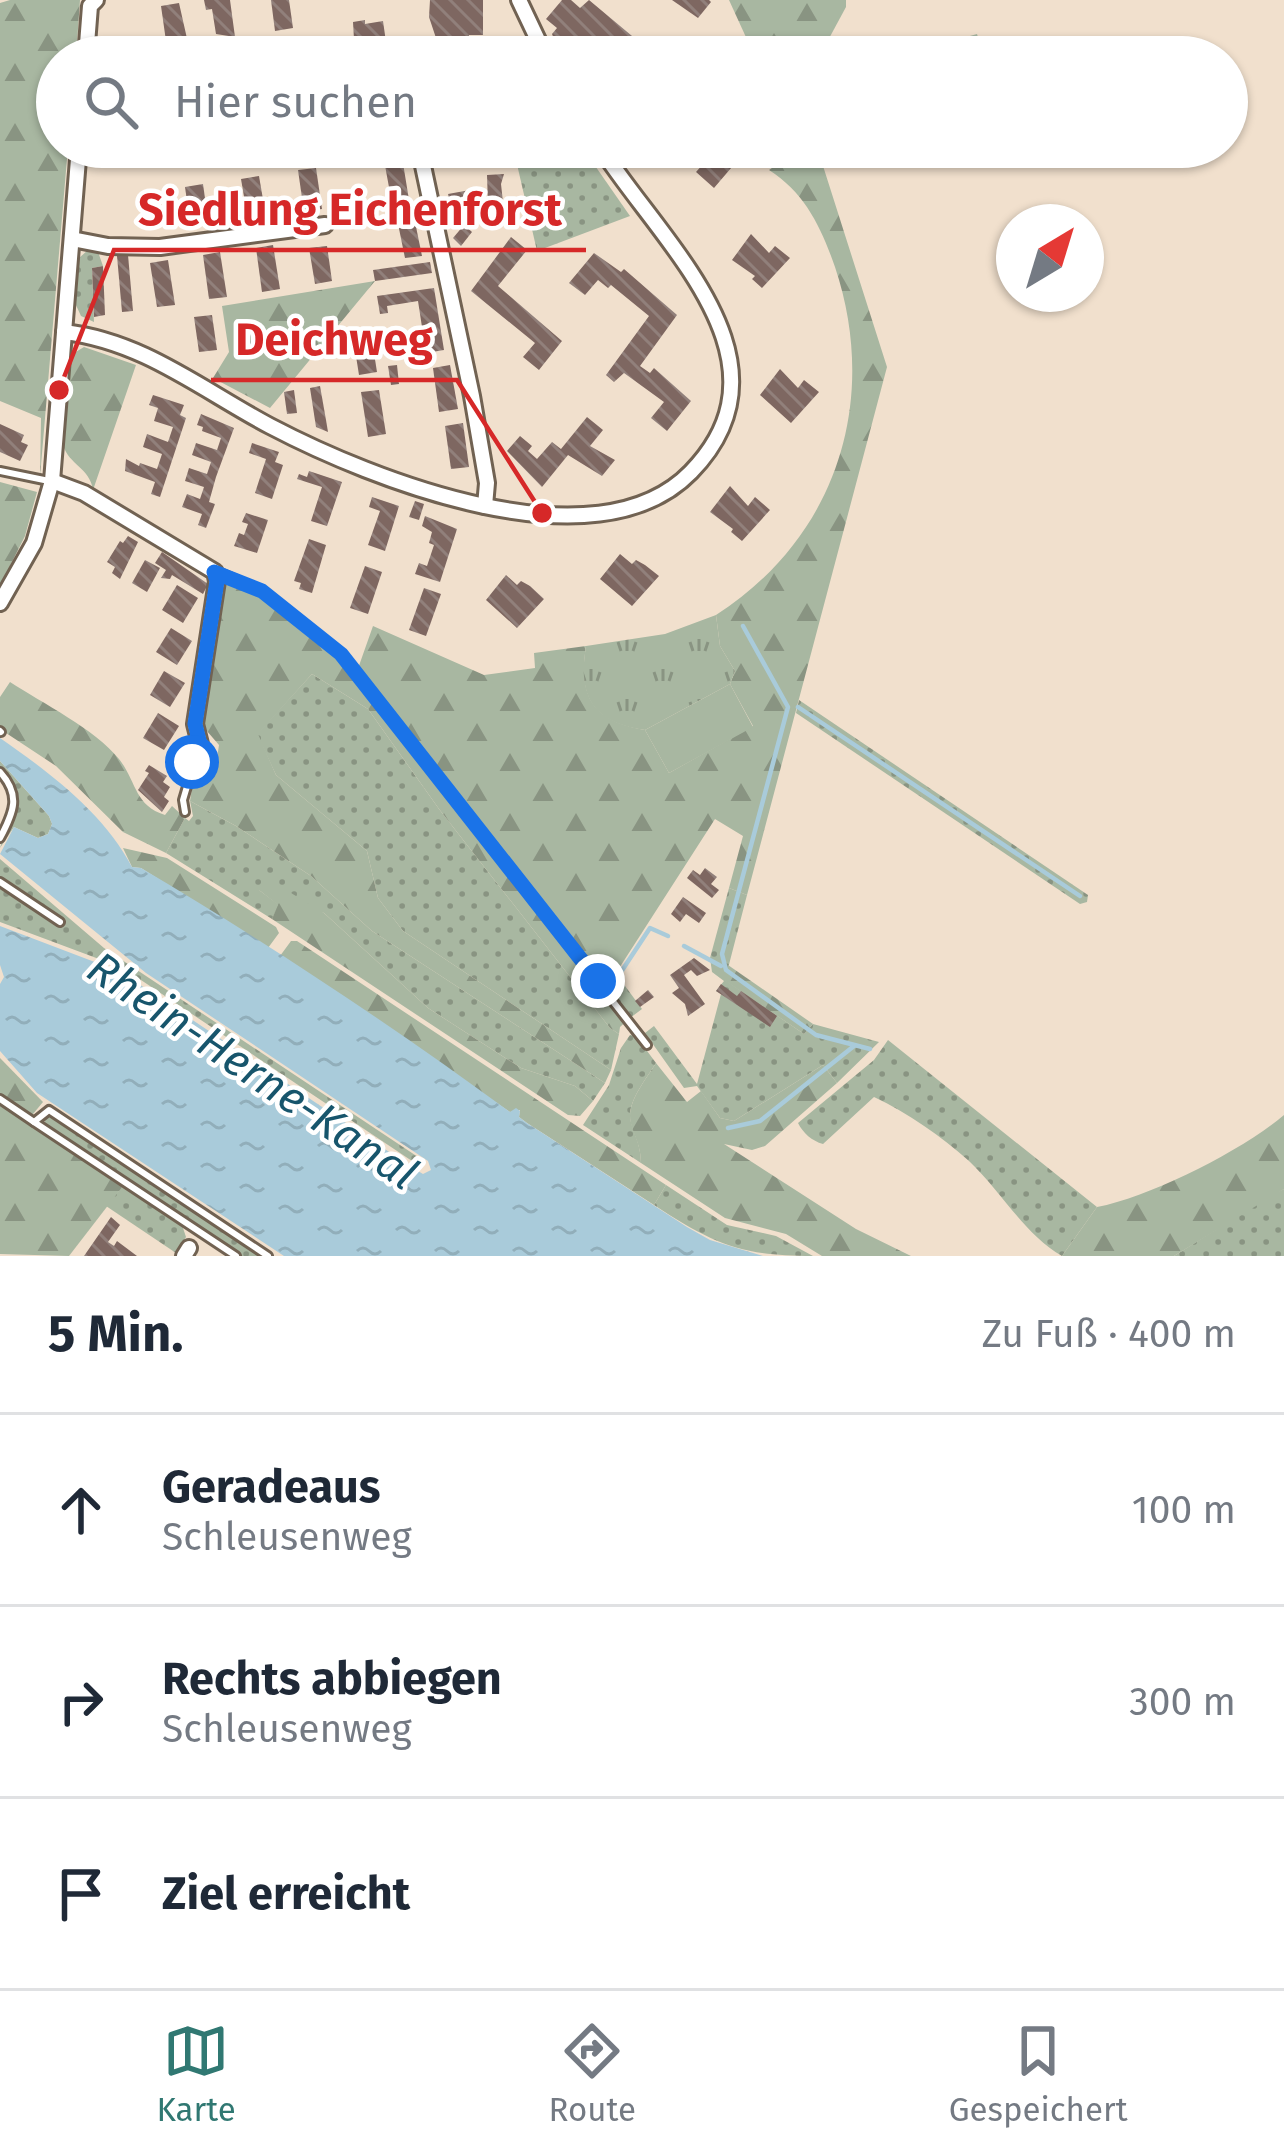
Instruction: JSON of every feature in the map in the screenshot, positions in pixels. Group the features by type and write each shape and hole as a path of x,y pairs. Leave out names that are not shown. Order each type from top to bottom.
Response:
{"street":[{"path":"88,36 96,0"},
{"path":"520,0 535,36"},
{"path":"0,602 34,543 52,481 77,168"},
{"path":"423,168 472,396 487,483 485,506"},
{"path":"64,332 138,350 301,441 418,487 530,513 617,511 651,501 703,458 726,414 731,362 716,312 615,168"},
{"path":"72,239 160,248 325,225"},
{"path":"52,481 85,494 208,564 214,572 217,581 195,724 200,744"}],"lane":[{"path":"0,471 52,481"},
{"path":"214,572 262,591 341,654 647,1045"},
{"path":"184,812 183,800 200,744"},
{"path":"0,772 15,796 14,811 0,838"},
{"path":"0,882 60,922"},
{"path":"0,1099 236,1256"},
{"path":"34,1122 49,1110 268,1256"},
{"path":"186,1252 199,1232"}],"green space":[{"path":"80,0 77,36 36,36 36,168 66,168 40,477 41,418 0,401 0,3"},
{"path":"729,0 846,0 830,36 745,36"},
{"path":"518,168 597,168 630,216 537,251"},
{"path":"824,168 887,367 747,895 729,888 743,836 715,819 609,977 607,987 630,1018 619,1034 439,809 368,709 312,674 258,734 276,775 367,851 378,898 403,931 611,1070 605,1083 372,931 311,876 190,801 196,763 216,765 219,745 200,723 223,576 295,619 355,677 373,626 484,675 535,668 534,653 586,646 585,680 593,704 613,721 645,730 669,773 753,726 730,684 735,671 720,646 716,615 792,547 818,507 837,463 849,416 852,368 848,318 824,238 802,200 769,170"},
{"path":"97,249 103,266 92,268 94,322 81,316 75,303 79,258"},
{"path":"375,281 270,408 213,378 229,352 222,306"},
{"path":"84,347 136,365 93,490 88,476 63,445 70,366 74,353"},
{"path":"0,482 37,492 25,536 0,586"},
{"path":"716,615 720,646 735,671 730,684 645,730 613,721 593,705 584,680 586,646 665,634"},
{"path":"312,674 368,709 439,809 619,1034 611,1070 403,931 378,898 367,851 276,775 257,734"},
{"path":"10,682 109,748 147,805 165,815 172,806 185,818 166,853 123,832 56,766 0,729 0,697"},
{"path":"730,684 753,727 669,773 645,730"},
{"path":"799,700 1088,895 1087,902 1080,904 796,713"},
{"path":"0,761 49,816 48,834 38,838 14,827 0,848 17,800"},
{"path":"190,801 311,876 372,931 605,1083 593,1101 575,1086 521,1068 428,1008 324,913 259,890 279,905 272,919 166,853 185,818 189,821 193,816"},
{"path":"123,848 167,858 279,933 268,948 264,946 141,868 132,867"},
{"path":"0,859 104,948 424,1161 421,1167 123,968 0,922"},
{"path":"263,876 324,913 428,1008 521,1068 575,1086 593,1101 580,1116 568,1115 272,919 278,905 259,890"},
{"path":"729,888 747,895 725,980 804,1034 813,1024 879,1042 837,1083 823,1065 734,1121 720,1118 697,1086 684,1088 645,1033 654,1026 697,1084 721,994 716,991 724,981 712,972 710,958"},
{"path":"291,941 666,1185 654,1205 527,1123 519,1117 520,1110 510,1112 283,959 280,956"},
{"path":"728,965 813,1024 804,1034 724,980"},
{"path":"614,971 642,1009 630,1018 607,987"},
{"path":"630,1035 636,1036 656,1063 631,1109 641,1163 583,1125 609,1085"},
{"path":"888,1040 1097,1207 1062,1256 1024,1224 958,1152 874,1097 823,1144 802,1130 798,1123 874,1060"},
{"path":"0,1058 43,1102 33,1114 0,1096"},
{"path":"656,1063 687,1102 701,1091 720,1118 734,1121 823,1065 837,1083 765,1146 752,1150 724,1144 856,1229 911,1256 822,1256 786,1234 725,1218 641,1163 631,1109"},
{"path":"0,1103 123,1186 69,1256 0,1254"},
{"path":"1284,1115 1284,1189 1174,1256 1062,1256 1097,1207 1195,1170"},
{"path":"46,1116 53,1116 263,1256 240,1256 44,1125"},
{"path":"666,1185 727,1225 776,1236 813,1256 766,1254 711,1238 654,1205"},
{"path":"123,1186 182,1225 186,1237 176,1253 106,1206"},
{"path":"1284,1189 1284,1256 1174,1256 1271,1195"}],"water":[{"name":"Rhein-Herne-Kanal","path":"0,738 91,811 132,867 141,868 282,955 687,1227 710,1240 763,1256 284,1256 37,1093 0,1051 0,984 4,977 0,926 121,972 413,1168 423,1174 431,1170 428,1161 146,973 0,854 14,827 38,838 48,834 52,824 0,761"}],"building":[{"path":"204,0 230,0 235,36 216,34 212,9 206,10"},
{"path":"271,0 289,0 293,28 275,31"},
{"path":"430,0 483,0 483,35 435,36"},
{"path":"562,0 571,0 580,8 589,0 632,36 553,36 557,28 546,19"},
{"path":"672,0 709,0 711,2 698,18"},
{"path":"179,3 186,36 165,36 161,6"},
{"path":"383,21 385,36 354,36 353,22"},
{"path":"316,168 322,209 304,212 298,170"},
{"path":"385,168 404,168 410,206 393,209"},
{"path":"700,168 731,168 714,188 696,172"},
{"path":"504,174 503,202 488,205 487,175"},
{"path":"259,176 265,211 247,214 241,179"},
{"path":"203,184 208,220 190,222 185,187"},
{"path":"470,190 472,200 478,199 480,216 474,217 473,209 451,210 448,194"},
{"path":"413,212 422,256 405,258 396,214"},
{"path":"464,225 472,232 461,246 453,238"},
{"path":"751,234 769,253 775,246 790,258 762,288 752,279 755,276 732,260"},
{"path":"511,237 527,250 498,286 562,341 539,370 523,357 535,343 471,291"},
{"path":"273,245 280,289 262,292 256,248"},
{"path":"327,246 332,281 315,284 309,248"},
{"path":"220,252 227,297 209,299 203,255"},
{"path":"594,253 621,272 624,269 677,315 640,366 650,373 654,368 691,401 667,431 651,418 664,402 624,373 614,382 606,375 649,316 611,285 608,288 598,280 585,295 569,283"},
{"path":"128,255 133,311 122,312 117,256"},
{"path":"168,260 175,305 157,307 150,263"},
{"path":"430,262 432,273 375,281 373,270"},
{"path":"103,266 105,315 94,317 92,268"},
{"path":"434,288 444,350 426,353 418,301 387,306 388,313 380,314 377,296"},
{"path":"212,315 217,350 199,352 194,317"},
{"path":"370,328 377,372 359,375 352,331"},
{"path":"397,365 399,384 391,385 388,366"},
{"path":"450,365 458,409 439,412 433,368"},
{"path":"780,369 798,388 804,380 819,392 791,423 760,395"},
{"path":"320,386 328,432 316,427 310,388"},
{"path":"294,390 297,413 287,414 284,392"},
{"path":"379,390 386,434 368,437 361,392"},
{"path":"153,395 184,405 180,415 186,418 160,497 151,494 155,482 125,471 126,459 157,469 162,454 143,447 147,434 168,442 173,427 154,421 158,408 149,405"},
{"path":"201,414 234,428 209,502 215,504 206,528 198,525 202,514 182,507 187,494 200,499 204,487 185,481 189,468 207,474 211,462 192,455 196,443 217,450 221,438 197,425"},
{"path":"587,417 603,430 590,446 615,460 602,476 568,455 542,487 507,451 520,436 532,446 528,451 537,459 552,442 561,449"},
{"path":"463,423 469,467 451,469 445,426"},
{"path":"0,424 24,435 21,442 28,445 20,461 0,452"},
{"path":"252,443 279,452 275,462 283,465 272,499 255,493 266,459 249,453"},
{"path":"309,471 342,482 327,526 311,521 322,487 297,479 299,474 307,477"},
{"path":"730,486 748,506 755,497 770,510 742,541 710,512"},
{"path":"372,497 399,506 385,551 368,545 380,511 369,507"},
{"path":"415,501 424,504 419,520 409,517"},
{"path":"246,513 268,520 257,553 234,546 248,524 242,522"},
{"path":"425,516 457,529 440,582 415,574 419,563 427,566 434,545 429,543 432,532 422,526"},
{"path":"128,536 138,542 120,579 107,562"},
{"path":"309,539 326,545 312,593 299,589 301,583 294,581"},
{"path":"162,552 208,584 203,594 172,575 161,578 166,570 155,563"},
{"path":"620,554 659,576 632,606 600,579"},
{"path":"145,560 160,568 147,592 132,583"},
{"path":"365,566 382,572 368,614 350,608"},
{"path":"506,575 544,599 517,628 486,600"},
{"path":"177,585 198,598 183,623 162,610"},
{"path":"424,588 441,594 426,636 409,630"},
{"path":"171,628 192,641 177,665 156,652"},
{"path":"164,671 185,683 170,707 150,695"},
{"path":"158,713 179,726 164,750 143,738"},
{"path":"149,765 167,776 163,782 170,787 164,797 169,801 162,812 138,790"},
{"path":"705,868 717,877 711,884 719,890 712,898 687,878 693,870 700,875"},
{"path":"683,897 706,913 699,923 686,914 680,922 671,914"},
{"path":"694,958 710,970 684,975 705,1004 688,1016 685,1004 672,993 679,988 670,975"},
{"path":"721,984 737,996 741,991 777,1016 770,1027 716,991"},
{"path":"648,990 654,997 640,1007 635,1001"},
{"path":"111,1217 120,1225 108,1242 114,1246 117,1241 137,1256 84,1256"}],"waterway":[{"path":"743,626 788,707 722,954 726,970 816,1035 870,1049"},
{"path":"798,707 1080,896"},
{"path":"619,975 650,928 668,936"},
{"path":"684,946 721,966"},
{"path":"728,1128 760,1121 854,1046"}],"place":[{"name":"Siedlung Eichenforst","path":"59,390"},
{"name":"Deichweg","path":"542,513"}],"route":[{"path":"192,762 200,744 195,724 217,581 214,572 223,573 262,591 341,654 598,981"}]}
